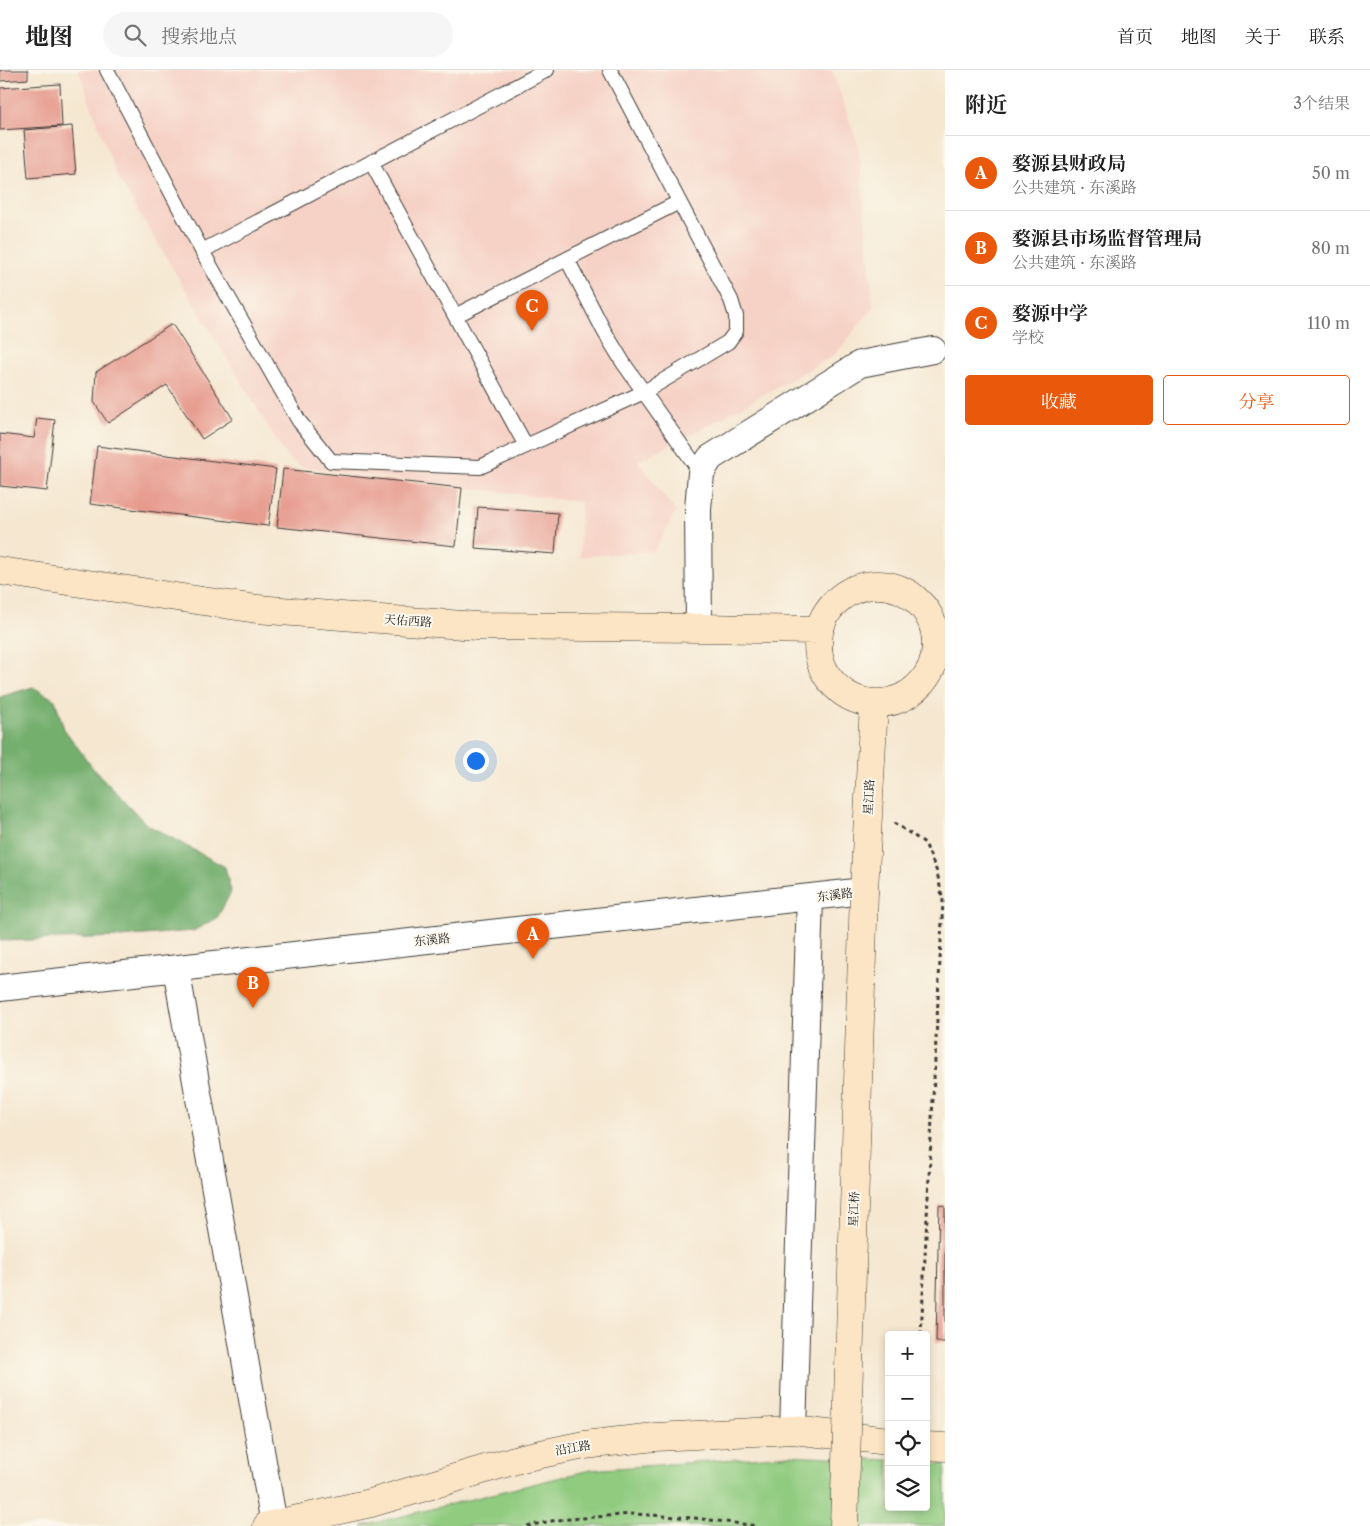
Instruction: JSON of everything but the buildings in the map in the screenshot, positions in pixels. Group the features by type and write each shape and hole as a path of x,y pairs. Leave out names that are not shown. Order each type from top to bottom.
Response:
{"street":[{"path":"699,628 698,509 701,473 710,458 860,364 933,350"},
{"name":"天佑西路","path":"0,572 257,609 477,626 819,630"},
{"path":"882,585 899,589 935,607 936,645 933,664 924,680 910,693 893,701 874,704 857,700 842,692 829,680 821,665 817,648 819,630 825,615 835,602 849,592 865,586 882,585"},
{"name":"星江路","path":"864,891 874,704"},
{"name":"东溪路","path":"0,988 864,891"},
{"name":"星江桥","path":"844,1526 864,891"},
{"path":"793,1430 810,897"},
{"path":"176,968 271,1525"},
{"name":"沿江路","path":"271,1525 371,1503 522,1458 584,1445 655,1437 793,1430 885,1442"},
{"path":"930,1446 945,1447"}],"lane":[{"path":"107,70 202,251 298,421 331,461 480,467 644,392 728,342 736,331 736,316 731,300 610,70"},
{"path":"202,251 547,70"},
{"path":"372,162 526,446"},
{"path":"456,316 679,202"},
{"path":"567,259 604,331 701,473"}],"path":[{"path":"868,808 925,843 937,872 943,901 921,1331"},
{"path":"527,1526 557,1520 633,1514 695,1518 757,1526"}],"shaded area":[{"path":"78,70 832,70 859,148 873,307 835,355 694,433 638,461 676,512 654,551 580,557 581,502 302,467 286,456 117,176"}],"green space":[{"path":"33,687 55,700 64,729 92,767 146,824 225,867 231,892 217,918 193,931 120,937 0,941 0,697"},
{"path":"789,1455 885,1460 885,1511 930,1511 930,1463 945,1464 945,1526 362,1526 590,1470"}],"place":[{"name":"婺源中学","path":"532,331"},
{"name":"婺源县财政局","path":"533,959"},
{"name":"婺源县市场监督管理局","path":"253,1008"}]}
